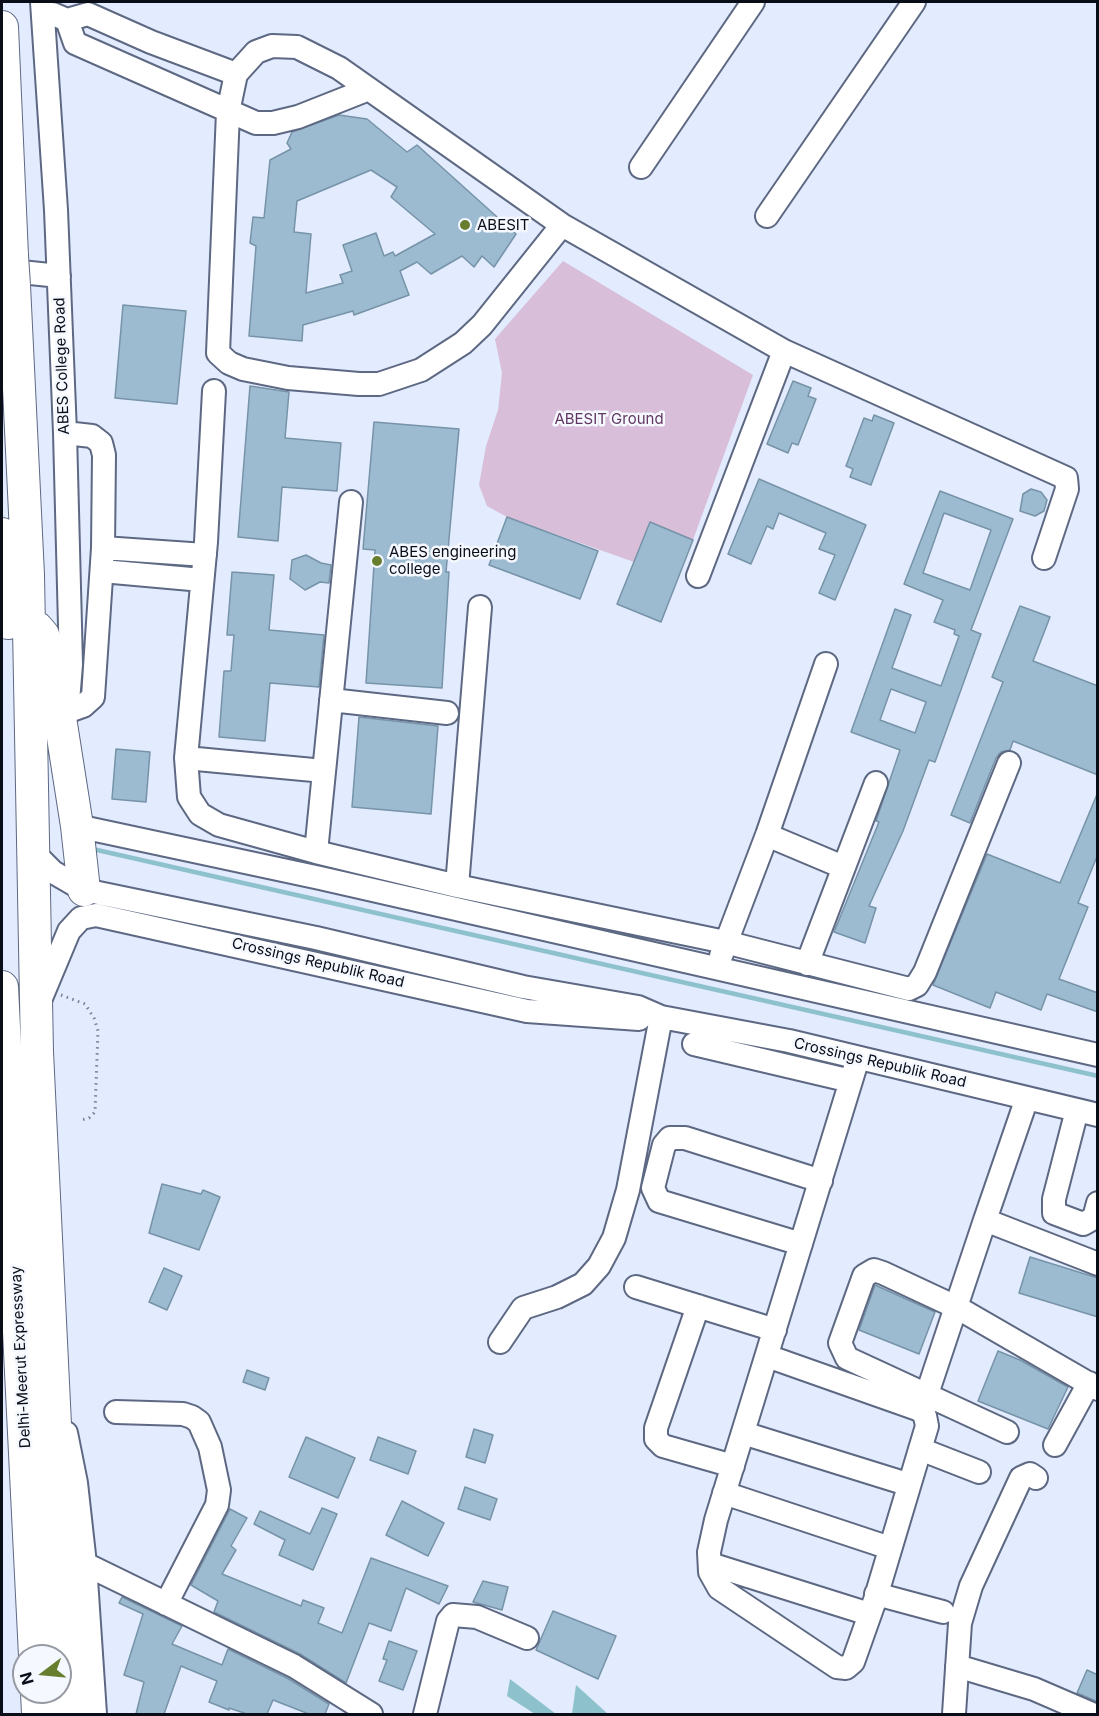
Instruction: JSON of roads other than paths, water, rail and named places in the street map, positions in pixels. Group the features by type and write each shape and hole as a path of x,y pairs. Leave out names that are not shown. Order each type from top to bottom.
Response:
{"highway":[{"path":"2,27 9,270 29,619 32,851 40,1002 54,1411 69,1714"},
{"path":"2,534 18,812 32,851"},
{"path":"29,619 43,635 50,654 65,720 84,890"},
{"name":"Delhi-Meerut Expressway","path":"2,987 34,1644"}],"street":[{"path":"641,167 753,2"},
{"path":"767,216 914,2"},
{"path":"42,6 67,20 75,43 256,123 273,123 298,117 369,89"},
{"name":"ABES College Road","path":"42,6 59,276 65,433 71,664 65,720"},
{"path":"67,20 88,14 151,42 236,74"},
{"path":"562,225 482,325 463,343 421,370 379,384 359,384 288,378 243,369 229,363 218,353 228,112 236,74 256,52 272,46 297,47 339,68 562,225 784,351 1066,478 1067,489 1044,558"},
{"path":"9,270 59,276"},
{"path":"698,576 784,351"},
{"path":"214,391 205,555 186,758 189,797 200,814 219,825 316,852 457,886 725,942 900,989 909,989 917,985 925,972 1009,763"},
{"path":"65,433 92,436 101,443 104,455 102,571 93,697 65,720"},
{"path":"316,852 351,502"},
{"path":"103,548 205,555"},
{"path":"102,571 202,580"},
{"path":"457,886 480,607"},
{"path":"717,968 767,835 826,664"},
{"path":"331,700 447,713"},
{"path":"186,758 324,771"},
{"path":"807,964 876,783"},
{"path":"77,826 1098,1055"},
{"path":"767,835 843,867"},
{"name":"Crossings Republik Road","path":"32,851 53,872 84,890 316,938 523,987 638,1007 661,1017 789,1041 1087,1112"},
{"name":"Crossings Republik Road","path":"40,1002 69,931 81,918 96,915 528,1011 630,1020 661,1017"},
{"path":"500,1342 524,1308 557,1297 583,1284 599,1266 614,1238 628,1190 661,1017"},
{"path":"694,1044 851,1081"},
{"path":"767,1356 920,1410 925,1416 927,1426 907,1484 873,1604 853,1662 846,1668 837,1667 719,1588 710,1572 709,1552 724,1493 858,1058"},
{"path":"926,1397 958,1308 985,1220 1027,1098"},
{"path":"1087,1112 1054,1199 1054,1213 1083,1224 1094,1218 1098,1203"},
{"path":"801,1244 659,1201 653,1188 664,1145 670,1138 685,1138 821,1181"},
{"path":"985,1220 1098,1264"},
{"path":"1007,1432 926,1397 847,1358 841,1350 840,1343 864,1276 874,1270 883,1273 958,1308 1093,1386 1054,1445"},
{"path":"636,1287 775,1330"},
{"path":"698,1306 656,1428 656,1438 663,1446 733,1466"},
{"path":"54,1411 68,1439 85,1564 95,1714"},
{"path":"116,1413 183,1414 192,1417 200,1422 210,1447 219,1490 217,1505 166,1604"},
{"path":"743,1433 907,1484"},
{"path":"920,1449 979,1472"},
{"path":"954,1714 960,1623 971,1586 1020,1478 1030,1474 1036,1478"},
{"path":"724,1493 890,1548"},
{"path":"85,1564 294,1666 371,1714"},
{"path":"710,1564 873,1604 943,1612"},
{"path":"425,1714 448,1621 453,1615 477,1617 527,1638"},
{"path":"957,1666 1034,1689 1092,1714"}],"waterway":[{"path":"97,850 1098,1076"}],"place":[{"name":"ABESIT","path":"465,225"},
{"name":"ABES engineering college","path":"377,561"}],"park label":[{"name":"ABESIT Ground","path":"609,419"}]}
